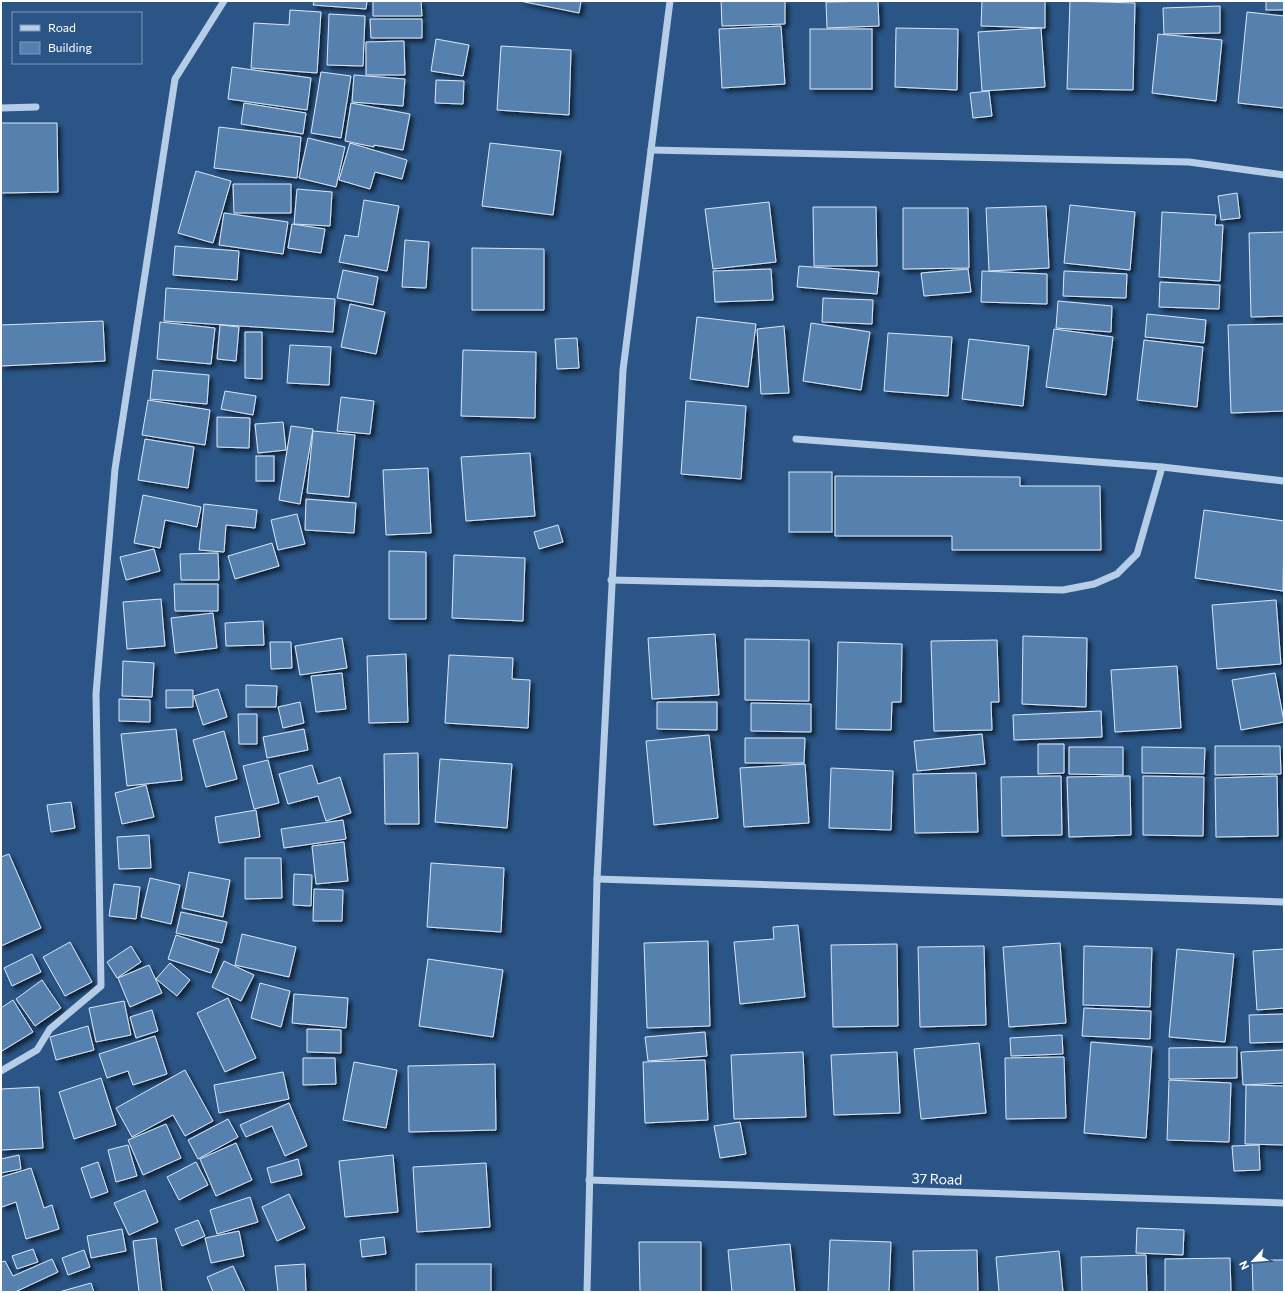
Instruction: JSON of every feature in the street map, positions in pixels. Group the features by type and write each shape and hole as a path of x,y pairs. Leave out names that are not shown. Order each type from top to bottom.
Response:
{"street":[{"path":"1,1071 37,1050 50,1029 101,986 96,694 115,469 175,79 224,1"},
{"path":"587,1292 597,880 611,580 623,370 670,1"},
{"path":"1,108 36,107"},
{"path":"651,150 1189,162 1284,175"},
{"path":"796,439 1162,467 1284,481"},
{"path":"611,580 1063,590 1094,584 1117,574 1137,554 1162,467"},
{"path":"597,880 1284,902"},
{"name":"37 Road","path":"589,1180 1284,1203"}],"building":[{"path":"314,1 367,1 366,9 313,5"},
{"path":"373,1 421,1 422,16 373,16"},
{"path":"520,1 581,1 579,13"},
{"path":"721,1 785,1 785,24 722,26"},
{"path":"878,1 879,26 827,28 826,2"},
{"path":"982,1 1045,1 1045,28 981,26"},
{"path":"1070,1 1135,3 1133,90 1067,89"},
{"path":"1266,1 1284,1 1284,10 1266,10"},
{"path":"1220,6 1220,33 1164,34 1163,8"},
{"path":"290,10 321,12 317,73 251,68 254,23 289,25"},
{"path":"1247,12 1284,16 1284,108 1238,103"},
{"path":"329,14 365,16 363,66 327,65"},
{"path":"370,19 422,19 422,38 371,38"},
{"path":"781,26 785,84 722,88 719,29"},
{"path":"896,28 958,29 957,90 895,87"},
{"path":"1041,28 1045,87 982,91 978,32"},
{"path":"810,29 872,29 872,89 810,89"},
{"path":"1158,34 1222,40 1216,101 1152,93"},
{"path":"436,39 469,45 463,76 431,71"},
{"path":"404,41 405,75 366,75 366,42"},
{"path":"501,46 571,50 569,115 497,110"},
{"path":"232,67 311,78 307,110 228,99"},
{"path":"321,72 351,76 341,138 311,133"},
{"path":"354,75 405,79 403,106 352,102"},
{"path":"436,80 464,81 463,104 435,103"},
{"path":"989,91 992,116 973,118 970,93"},
{"path":"244,103 306,113 303,134 241,124"},
{"path":"351,103 410,114 403,150 374,145 374,147 345,141"},
{"path":"1,123 57,123 58,192 1,193"},
{"path":"219,127 301,137 297,178 214,168"},
{"path":"308,138 345,147 336,187 299,178"},
{"path":"350,143 407,160 402,179 375,172 370,189 339,180"},
{"path":"490,143 561,151 553,215 482,206"},
{"path":"196,171 231,181 213,243 178,233"},
{"path":"233,184 291,184 291,213 234,213"},
{"path":"297,189 332,192 330,226 294,224"},
{"path":"1237,193 1240,218 1221,220 1218,196"},
{"path":"364,200 399,206 387,271 339,262 345,235 358,237"},
{"path":"769,202 776,262 713,269 705,209"},
{"path":"1070,205 1135,212 1130,270 1064,263"},
{"path":"1046,206 1049,268 989,271 986,208"},
{"path":"813,207 876,207 877,266 814,266"},
{"path":"903,208 968,208 969,268 903,269"},
{"path":"1162,212 1216,215 1215,225 1223,225 1220,281 1159,277"},
{"path":"224,213 288,222 283,254 219,245"},
{"path":"292,224 325,229 321,253 288,248"},
{"path":"1284,232 1284,316 1251,317 1249,233"},
{"path":"405,240 429,242 426,288 402,287"},
{"path":"175,246 239,251 237,280 173,275"},
{"path":"472,248 544,249 544,310 472,310"},
{"path":"799,266 879,272 877,294 797,287"},
{"path":"771,269 773,300 715,302 713,271"},
{"path":"968,269 971,292 924,296 921,273"},
{"path":"343,270 378,277 373,305 337,298"},
{"path":"982,271 1047,274 1047,304 981,302"},
{"path":"1064,271 1127,274 1126,298 1063,296"},
{"path":"1160,282 1220,285 1219,309 1159,307"},
{"path":"166,288 335,299 333,332 164,321"},
{"path":"823,298 873,300 872,324 822,322"},
{"path":"1058,301 1112,306 1111,332 1056,328"},
{"path":"350,304 385,312 376,354 341,347"},
{"path":"1147,314 1206,320 1204,343 1145,337"},
{"path":"697,317 756,324 748,387 690,379"},
{"path":"103,321 105,361 1,366 1,325"},
{"path":"160,322 215,328 211,364 157,359"},
{"path":"811,323 870,332 861,390 803,381"},
{"path":"1284,324 1284,411 1231,413 1228,325"},
{"path":"220,325 239,327 236,361 217,359"},
{"path":"784,326 789,393 761,394 757,329"},
{"path":"1054,329 1113,337 1106,395 1046,387"},
{"path":"245,332 262,332 262,379 245,378"},
{"path":"888,333 952,337 948,396 884,391"},
{"path":"577,338 579,368 557,369 555,339"},
{"path":"969,339 1029,346 1023,406 962,399"},
{"path":"1144,340 1203,347 1197,407 1137,400"},
{"path":"290,345 331,347 329,385 287,383"},
{"path":"463,350 536,352 535,418 461,416"},
{"path":"153,370 209,375 207,404 150,399"},
{"path":"225,391 256,396 253,415 221,409"},
{"path":"341,397 374,401 370,434 337,431"},
{"path":"148,400 210,410 205,445 142,435"},
{"path":"686,401 746,406 741,479 681,474"},
{"path":"217,417 250,418 249,448 217,447"},
{"path":"283,422 286,450 258,453 255,424"},
{"path":"291,426 313,429 300,504 279,500"},
{"path":"313,431 355,435 349,497 307,493"},
{"path":"145,439 194,447 188,488 138,480"},
{"path":"530,453 535,516 466,521 461,457"},
{"path":"256,456 274,456 274,481 256,481"},
{"path":"428,468 431,533 386,535 383,470"},
{"path":"789,472 832,472 832,532 789,532"},
{"path":"835,476 1020,477 1020,486 1100,486 1101,550 952,550 952,536 835,536"},
{"path":"143,495 201,507 197,527 165,520 160,548 134,543"},
{"path":"306,499 356,503 354,533 305,530"},
{"path":"204,504 257,510 255,528 226,525 224,552 199,550"},
{"path":"1204,510 1284,521 1283,591 1195,578"},
{"path":"297,514 305,544 278,550 271,520"},
{"path":"558,525 563,542 539,549 534,532"},
{"path":"272,543 279,566 235,579 228,556"},
{"path":"154,549 160,571 126,580 120,557"},
{"path":"389,551 426,552 426,619 389,619"},
{"path":"218,553 219,580 181,580 180,554"},
{"path":"454,555 525,558 523,621 452,618"},
{"path":"174,584 218,584 218,611 175,611"},
{"path":"161,599 165,646 127,649 123,602"},
{"path":"1276,600 1281,664 1217,669 1212,605"},
{"path":"213,613 217,648 175,653 171,618"},
{"path":"263,621 264,645 226,646 225,623"},
{"path":"715,634 719,695 652,699 648,638"},
{"path":"1023,636 1087,638 1086,707 1022,704"},
{"path":"342,638 347,668 300,675 295,646"},
{"path":"745,639 809,640 809,701 745,700"},
{"path":"997,640 999,702 991,702 992,730 934,731 931,641"},
{"path":"270,642 291,642 292,668 271,669"},
{"path":"838,642 902,644 901,702 892,702 891,730 836,729"},
{"path":"406,654 408,722 369,723 367,656"},
{"path":"449,655 513,658 512,679 530,680 528,728 445,723"},
{"path":"123,661 154,663 152,697 122,696"},
{"path":"1177,666 1181,728 1115,732 1111,670"},
{"path":"342,673 346,709 316,712 311,676"},
{"path":"1275,673 1284,722 1241,730 1232,680"},
{"path":"246,685 277,686 276,707 246,707"},
{"path":"218,689 227,717 203,725 194,696"},
{"path":"166,690 193,690 193,707 166,708"},
{"path":"119,699 150,700 150,722 119,721"},
{"path":"300,702 304,723 283,728 278,707"},
{"path":"657,702 717,702 717,730 657,729"},
{"path":"751,703 811,704 811,732 751,731"},
{"path":"1101,711 1102,737 1014,740 1013,715"},
{"path":"238,714 257,714 257,744 239,744"},
{"path":"176,729 182,780 127,786 121,734"},
{"path":"304,729 308,750 267,758 263,737"},
{"path":"224,731 237,779 206,787 193,740"},
{"path":"982,734 985,764 917,771 914,741"},
{"path":"709,735 718,818 654,825 646,741"},
{"path":"745,738 805,738 804,763 745,763"},
{"path":"1038,744 1064,744 1064,773 1038,774"},
{"path":"1215,746 1280,746 1281,774 1215,775"},
{"path":"1069,747 1123,747 1123,775 1069,774"},
{"path":"1142,747 1205,748 1204,774 1142,773"},
{"path":"418,753 419,824 385,824 384,754"},
{"path":"440,759 512,764 507,828 435,822"},
{"path":"268,760 279,803 254,809 243,766"},
{"path":"805,764 809,823 744,827 740,768"},
{"path":"312,765 318,784 340,777 351,813 326,821 318,796 288,804 279,774"},
{"path":"831,768 893,771 891,830 829,828"},
{"path":"976,773 978,832 915,833 913,774"},
{"path":"1061,776 1062,835 1002,836 1001,777"},
{"path":"1130,776 1131,835 1069,837 1067,777"},
{"path":"1143,776 1204,777 1203,836 1143,835"},
{"path":"1277,776 1278,836 1216,837 1215,778"},
{"path":"146,785 154,817 122,824 115,793"},
{"path":"71,802 75,828 51,832 47,805"},
{"path":"256,810 260,837 219,843 215,817"},
{"path":"343,820 346,839 284,848 281,829"},
{"path":"149,835 151,868 119,869 117,837"},
{"path":"344,842 348,881 316,884 312,846"},
{"path":"9,854 41,928 1,946 1,857"},
{"path":"245,858 281,858 282,898 245,899"},
{"path":"431,863 504,868 501,932 427,927"},
{"path":"189,872 230,880 223,917 182,908"},
{"path":"294,874 312,875 311,906 293,905"},
{"path":"150,878 180,885 171,924 141,917"},
{"path":"114,884 140,887 136,919 109,916"},
{"path":"314,889 343,890 342,921 313,921"},
{"path":"181,912 227,922 222,943 176,933"},
{"path":"798,925 805,997 740,1004 734,942 774,939 773,927"},
{"path":"242,934 296,947 289,977 235,965"},
{"path":"176,935 219,949 211,973 168,959"},
{"path":"708,941 710,1026 647,1028 644,943"},
{"path":"70,942 92,982 65,996 43,957"},
{"path":"1060,943 1066,1023 1009,1027 1003,947"},
{"path":"897,944 898,1026 833,1027 831,945"},
{"path":"131,946 141,962 117,978 107,962"},
{"path":"984,946 986,1025 920,1027 918,947"},
{"path":"1084,946 1152,948 1150,1007 1083,1005"},
{"path":"1177,949 1234,954 1225,1042 1169,1037"},
{"path":"1284,949 1284,1008 1257,1010 1253,951"},
{"path":"32,954 41,972 12,986 4,968"},
{"path":"428,959 503,970 493,1037 419,1026"},
{"path":"224,961 254,975 241,1001 212,987"},
{"path":"170,963 190,980 177,996 156,979"},
{"path":"149,965 162,993 130,1007 118,978"},
{"path":"42,980 61,1008 35,1026 16,999"},
{"path":"260,983 290,991 281,1027 251,1018"},
{"path":"294,994 348,998 346,1028 292,1023"},
{"path":"228,998 256,1058 225,1072 197,1013"},
{"path":"13,1000 33,1032 2,1051 1,1008"},
{"path":"124,1001 131,1035 96,1042 89,1008"},
{"path":"1084,1008 1151,1011 1150,1039 1082,1036"},
{"path":"152,1010 158,1031 136,1038 130,1017"},
{"path":"1284,1014 1284,1042 1250,1043 1249,1015"},
{"path":"88,1026 94,1050 56,1060 50,1037"},
{"path":"307,1029 341,1030 341,1053 307,1052"},
{"path":"705,1032 707,1056 648,1061 645,1037"},
{"path":"1062,1035 1063,1054 1011,1056 1010,1038"},
{"path":"155,1036 167,1074 133,1085 128,1071 107,1078 99,1054"},
{"path":"1091,1042 1152,1047 1146,1138 1084,1133"},
{"path":"979,1043 986,1113 921,1119 914,1049"},
{"path":"1237,1047 1237,1078 1169,1079 1169,1048"},
{"path":"1284,1050 1284,1083 1243,1085 1241,1052"},
{"path":"803,1052 806,1117 734,1119 731,1055"},
{"path":"897,1052 900,1113 834,1115 831,1055"},
{"path":"1064,1057 1066,1118 1006,1119 1005,1058"},
{"path":"303,1058 335,1058 336,1084 303,1085"},
{"path":"705,1060 708,1120 645,1123 643,1062"},
{"path":"354,1062 397,1070 386,1128 343,1120"},
{"path":"495,1064 496,1130 409,1132 408,1066"},
{"path":"185,1070 213,1121 185,1136 173,1115 132,1137 116,1108"},
{"path":"283,1072 289,1099 219,1113 214,1085"},
{"path":"101,1078 116,1125 74,1139 59,1092"},
{"path":"1169,1080 1231,1083 1229,1142 1167,1140"},
{"path":"1246,1085 1284,1086 1284,1145 1245,1144"},
{"path":"39,1087 43,1148 1,1150 1,1089"},
{"path":"289,1103 307,1146 285,1156 272,1126 246,1137 240,1125"},
{"path":"228,1119 238,1137 198,1159 188,1140"},
{"path":"740,1122 746,1154 720,1158 714,1126"},
{"path":"166,1124 181,1158 143,1175 128,1140"},
{"path":"236,1143 252,1180 216,1196 200,1159"},
{"path":"128,1145 137,1176 116,1182 108,1150"},
{"path":"1259,1145 1260,1170 1234,1171 1232,1146"},
{"path":"19,1155 21,1169 1,1173 1,1159"},
{"path":"393,1155 398,1212 345,1217 339,1161"},
{"path":"298,1159 302,1175 271,1183 267,1168"},
{"path":"98,1162 108,1192 91,1198 81,1168"},
{"path":"196,1162 208,1185 179,1200 167,1177"},
{"path":"486,1163 490,1227 417,1232 413,1167"},
{"path":"31,1168 44,1208 52,1205 59,1229 26,1239 16,1202 2,1207 1,1177"},
{"path":"145,1190 158,1222 129,1235 114,1203"},
{"path":"289,1194 305,1228 277,1241 262,1207"},
{"path":"250,1197 258,1222 217,1234 210,1210"},
{"path":"198,1220 205,1236 182,1246 175,1229"},
{"path":"1137,1228 1184,1230 1183,1255 1136,1253"},
{"path":"122,1229 126,1251 91,1258 87,1236"},
{"path":"239,1231 244,1256 211,1263 205,1238"},
{"path":"384,1237 386,1254 362,1257 360,1240"},
{"path":"156,1238 162,1292 139,1292 133,1241"},
{"path":"830,1240 891,1242 889,1292 828,1292"},
{"path":"639,1242 701,1242 701,1292 640,1292"},
{"path":"790,1244 795,1292 732,1292 728,1250"},
{"path":"33,1249 38,1262 17,1269 12,1256"},
{"path":"84,1250 90,1267 68,1275 62,1258"},
{"path":"977,1250 978,1292 914,1292 913,1251"},
{"path":"1059,1251 1063,1292 999,1292 996,1257"},
{"path":"1146,1255 1147,1292 1082,1292 1081,1257"},
{"path":"1230,1258 1231,1292 1165,1292 1165,1259"},
{"path":"52,1259 58,1272 15,1292 1,1292 1,1262 5,1261 13,1276"},
{"path":"1252,1260 1284,1260 1284,1292 1253,1292"},
{"path":"305,1264 306,1292 278,1292 275,1266"},
{"path":"416,1264 491,1264 491,1292 416,1292"},
{"path":"233,1266 245,1292 213,1292 207,1277"},
{"path":"91,1283 94,1292 59,1292"}]}
